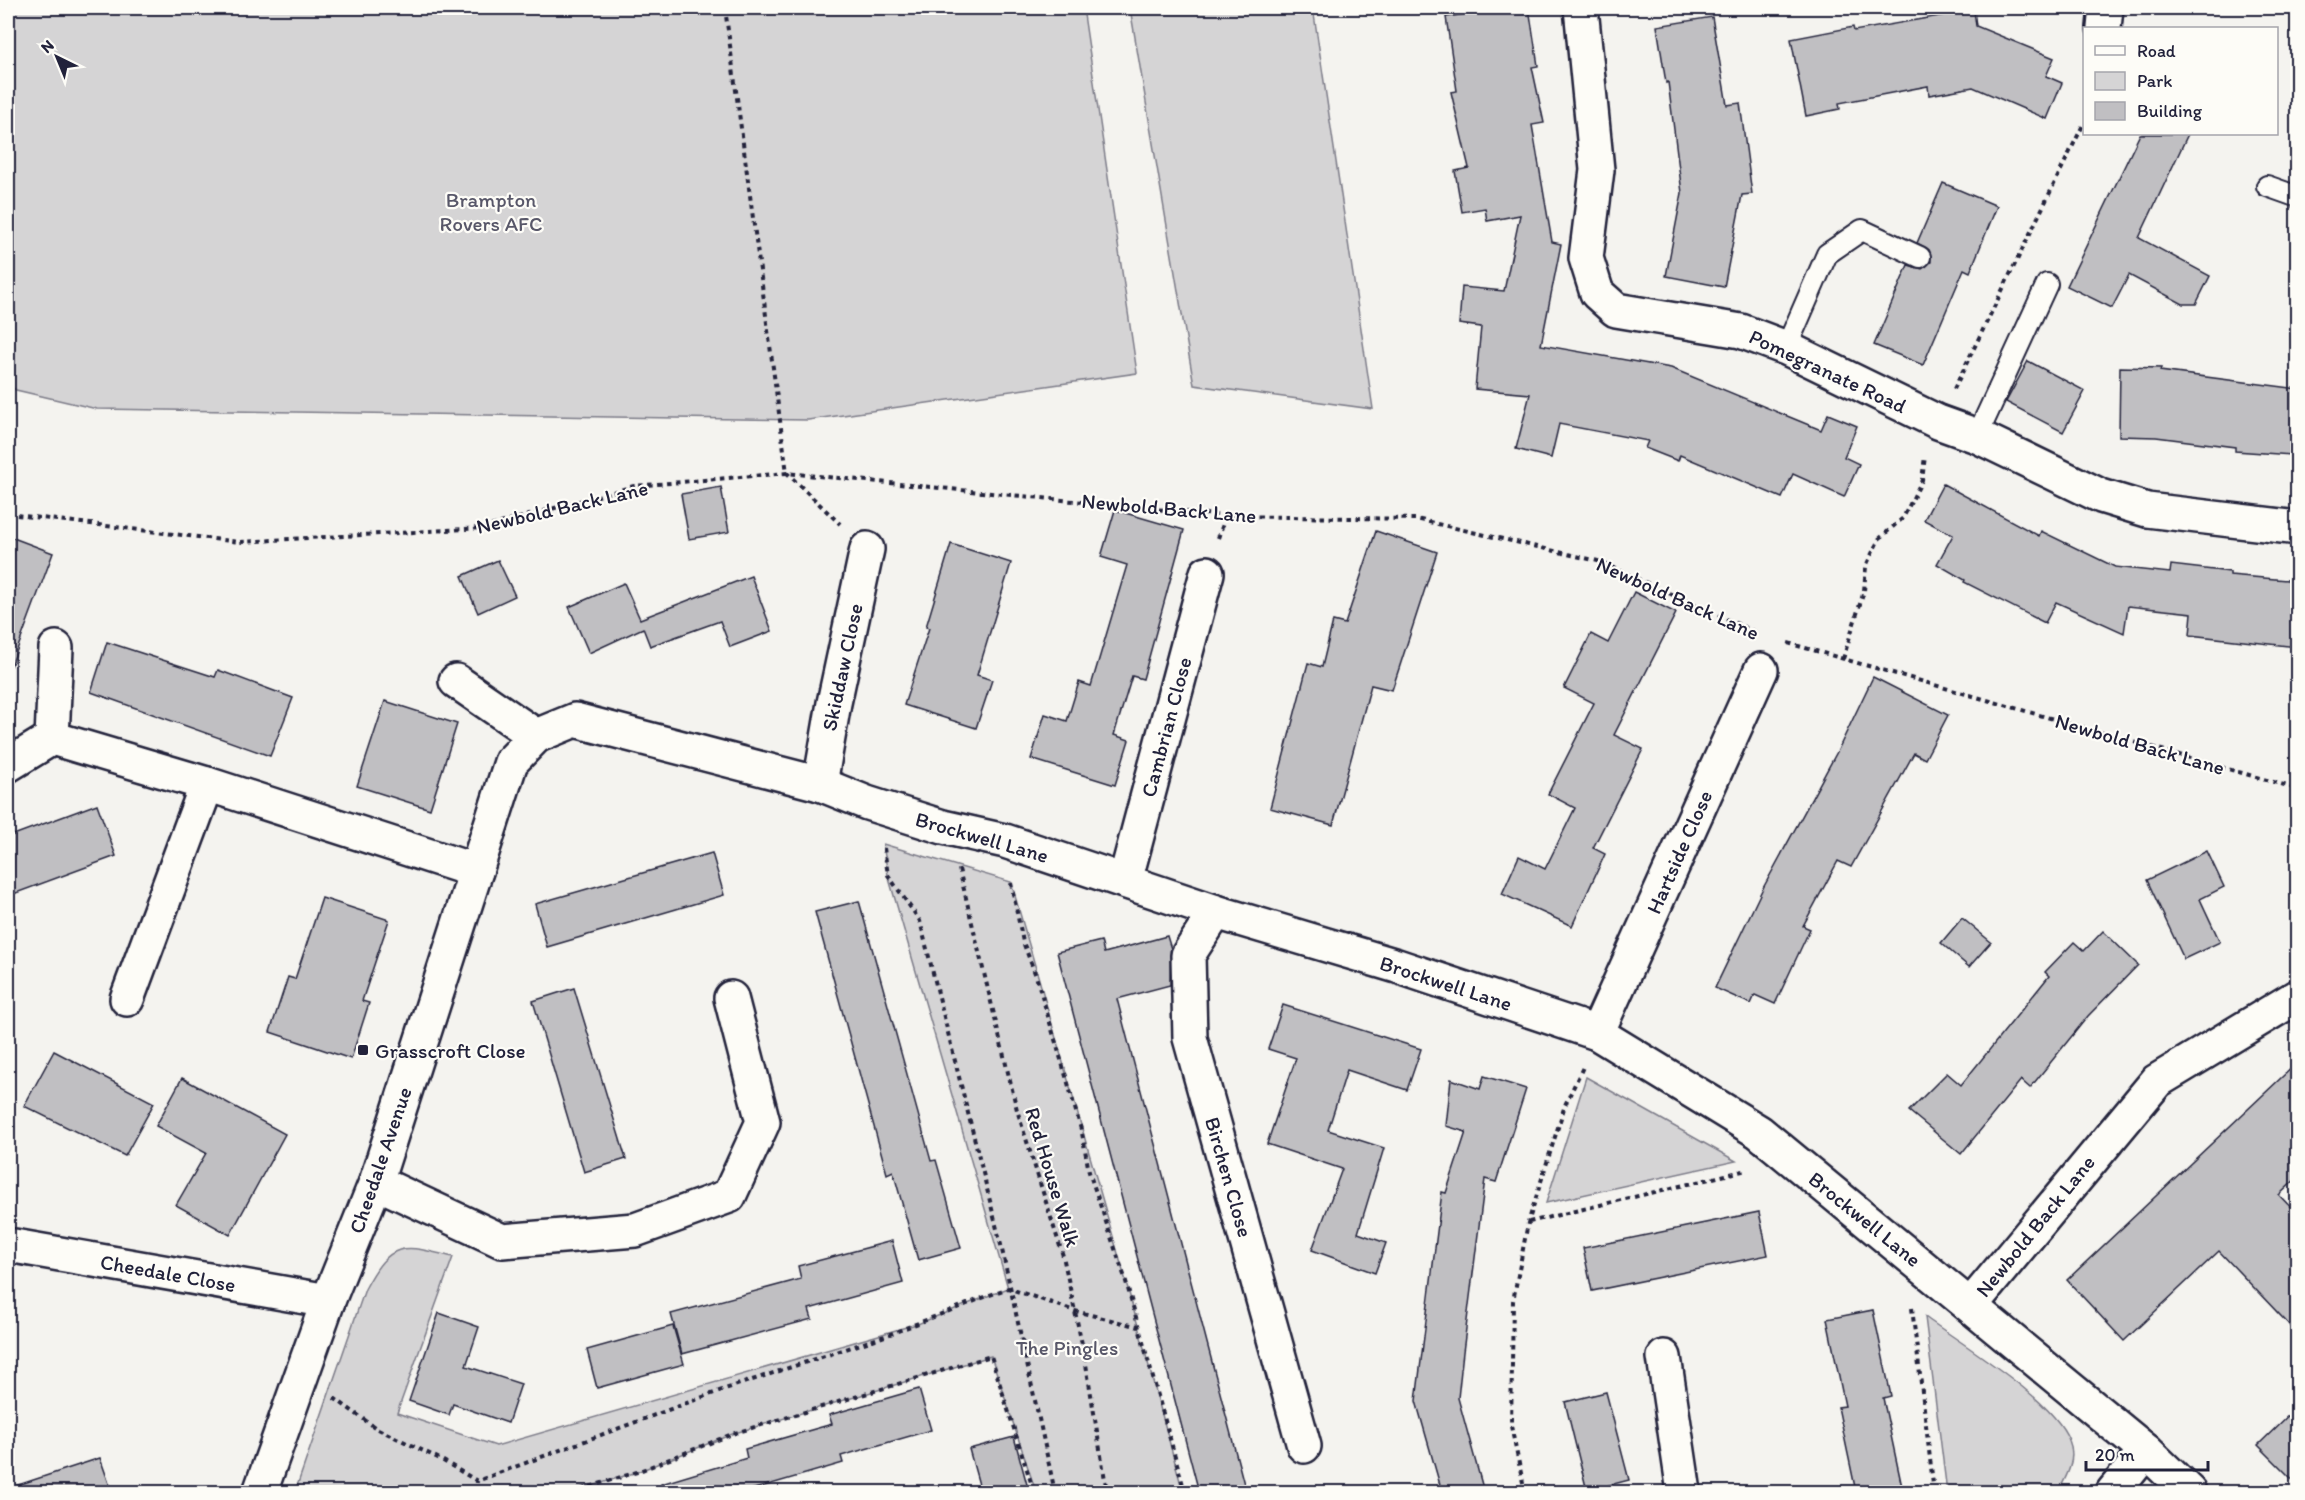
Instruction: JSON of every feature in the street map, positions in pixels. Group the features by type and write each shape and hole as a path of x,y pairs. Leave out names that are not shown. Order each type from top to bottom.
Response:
{"street":[{"name":"Pomegranate Road","path":"1581,8 1597,170 1586,258 1597,292 1617,310 1741,331 1786,348 1938,422 1977,436 2101,496 2146,510 2298,528"},
{"path":"2103,27 2106,8"},
{"name":"Skiddaw Close","path":"820,784 834,703 867,549"},
{"name":"Cambrian Close","path":"1125,881 1207,573"},
{"path":"52,738 56,648"},
{"name":"Hartside Close","path":"1597,1033 1761,670"},
{"path":"456,681 536,736"},
{"name":"Brockwell Lane","path":"575,720 820,784 867,803 944,827 1005,841 1215,912 1397,966 1597,1033 1759,1132 2146,1451 2189,1492"},
{"name":"Cheedale Avenue","path":"260,1492 328,1301 376,1182 511,762 536,736 575,720"},
{"path":"8,765 52,738 207,784 476,871"},
{"path":"127,999 207,784"},
{"name":"Birchen Close","path":"1215,912 1188,955 1190,1038 1304,1446"},
{"name":"Newbold Back Lane","path":"1971,1305 2157,1081 2298,996"},
{"path":"376,1182 502,1240 635,1230 729,1196 763,1122 731,998"},
{"name":"Cheedale Close","path":"8,1247 14,1246 328,1301"},
{"path":"1664,1357 1684,1492"},
{"path":"2114,1492 2146,1451"}],"lane":[{"path":"2267,186 2298,197"},
{"path":"1786,348 1827,254 1862,230 1920,257"},
{"path":"1977,436 2047,284"}],"path":[{"path":"725,8 787,473 867,549"},
{"name":"Newbold Back Lane","path":"8,514 239,542 483,528 634,486 787,473 1226,516 1416,519 1598,561 1756,632"},
{"name":"Newbold Back Lane","path":"1778,640 2298,789"},
{"path":"867,803 883,844 888,874 920,921 1001,1245 1008,1288 1055,1492"},
{"path":"1005,841 1023,942 1036,976 1068,1083 1082,1133 1089,1172 1125,1278 1185,1492"},
{"name":"Red House Walk","path":"960,872 1017,1110 1063,1256 1107,1492"},
{"path":"1525,1492 1511,1426 1513,1301 1528,1222 1564,1105 1597,1033"},
{"path":"1528,1222 1792,1160"},
{"path":"1906,1252 1934,1492"},
{"path":"477,1481 722,1390 885,1336 1008,1288 1075,1311 1139,1327"},
{"path":"573,1492 637,1472 735,1433 991,1356 1034,1492"},
{"path":"302,1375 376,1428 440,1459 477,1481"},
{"path":"476,1492 477,1481"}],"green space":[{"name":"Brampton Rovers AFC","path":"8,8 1083,8 1137,373 808,420 97,409 16,390 8,385"},
{"path":"1130,8 1313,8 1373,409 1194,385"},
{"name":"The Pingles","path":"883,844 1011,882 1125,1278 1183,1492 1036,1492 991,1356 735,1433 637,1472 573,1492 295,1492 365,1289 383,1262 391,1254 400,1250 410,1248 453,1257 397,1413 496,1446 920,1323 1008,1288 888,875"},
{"path":"1586,1077 1736,1161 1546,1203"},
{"path":"1925,1317 2026,1390 2060,1424 2069,1440 2072,1454 2068,1474 2058,1492 1947,1492"}],"building":[{"path":"1507,8 1529,8 1538,66 1532,67 1544,123 1532,125 1552,242 1561,244 1541,345 1671,368 1821,430 1828,414 1857,426 1844,457 1859,464 1844,497 1793,474 1782,498 1680,455 1678,461 1645,448 1648,441 1559,424 1551,458 1516,449 1530,394 1475,389 1481,327 1459,324 1462,287 1504,291 1520,215 1487,221 1485,208 1462,212 1455,171 1469,168 1451,92 1457,91 1446,17"},
{"path":"1974,10 1976,26 2054,58 2046,76 2062,83 2047,119 1973,87 1929,95 1928,86 1839,103 1840,109 1806,116 1791,39 1853,27 1854,31"},
{"path":"1712,17 1727,105 1740,103 1752,194 1742,195 1724,287 1666,276 1682,193 1668,82 1666,83 1657,26"},
{"path":"2140,135 2188,135 2139,238 2210,276 2196,304 2183,304 2129,275 2112,308 2067,286"},
{"path":"1943,183 1997,206 1970,272 1964,269 1923,365 1874,345 1908,265 1922,269 1931,262 1929,250 1917,243"},
{"path":"2028,361 2085,391 2063,432 2006,402"},
{"path":"2120,367 2161,368 2160,371 2298,389 2292,455 2235,451 2235,447 2156,437 2119,436"},
{"path":"1943,484 2039,536 2041,531 2115,567 2170,573 2171,565 2230,572 2230,575 2298,581 2298,647 2190,635 2192,613 2128,606 2124,633 2056,602 2045,623 1964,582 1965,580 1937,564 1953,535 1924,520"},
{"path":"721,487 729,532 689,539 681,494"},
{"path":"1115,510 1184,530 1143,679 1132,676 1114,735 1129,740 1115,785 1031,759 1045,714 1067,721 1079,682 1091,686 1127,565 1101,557"},
{"path":"1376,531 1437,552 1392,690 1371,685 1333,825 1270,808 1308,663 1322,667 1333,621 1345,624"},
{"path":"8,536 53,553 11,666 8,666"},
{"path":"951,544 1011,563 977,675 992,680 976,728 904,705 929,628 926,627"},
{"path":"498,560 515,596 478,613 462,576"},
{"path":"751,576 772,631 730,647 720,621 650,646 643,628 589,653 569,607 624,583 640,619"},
{"path":"1634,592 1676,613 1614,735 1643,749 1593,848 1605,854 1572,926 1502,894 1519,856 1545,869 1575,808 1548,794 1594,703 1564,688 1591,634 1608,643"},
{"path":"107,642 215,677 218,670 293,698 270,756 91,692"},
{"path":"1873,677 1948,715 1925,759 1914,753 1851,867 1838,861 1803,926 1810,929 1775,1004 1755,995 1751,1004 1715,988 1762,890 1838,750"},
{"path":"385,701 457,724 430,809 357,786"},
{"path":"97,804 116,856 8,896 8,837"},
{"path":"2207,851 2224,887 2200,899 2220,942 2184,959 2147,880"},
{"path":"712,853 724,895 547,947 535,904"},
{"path":"322,898 389,920 362,1001 369,1003 351,1059 270,1032 288,977 295,979"},
{"path":"859,901 931,1161 936,1160 961,1248 918,1260 893,1171 887,1174 815,912"},
{"path":"1962,918 1991,942 1969,967 1941,943"},
{"path":"2103,931 2138,965 2088,1016 2030,1088 2021,1080 1961,1154 1909,1111 1947,1073 1961,1085 2049,976 2045,972 2074,942 2084,951"},
{"path":"1167,936 1171,949 1170,985 1117,999 1246,1492 1199,1492 1057,952 1101,941 1104,953"},
{"path":"574,988 626,1159 584,1172 533,1001"},
{"path":"1283,1005 1421,1049 1407,1090 1347,1070 1328,1130 1384,1148 1358,1233 1386,1243 1375,1273 1312,1250 1342,1169 1267,1144 1296,1058 1268,1049"},
{"path":"54,1051 154,1103 125,1156 24,1106"},
{"path":"2298,1062 2298,1177 2279,1195 2298,1215 2298,1334 2219,1251 2124,1341 2067,1280"},
{"path":"1484,1076 1526,1089 1496,1182 1485,1179 1458,1398 1484,1492 1442,1492 1416,1401 1442,1192 1446,1193 1466,1132 1446,1126 1451,1079 1480,1089"},
{"path":"182,1078 285,1134 230,1235 176,1205 206,1153 156,1126"},
{"path":"1759,1212 1768,1255 1592,1291 1583,1248"},
{"path":"892,1241 903,1283 809,1309 812,1319 682,1354 671,1314 801,1279 798,1266"},
{"path":"1873,1310 1891,1396 1883,1398 1902,1487 1877,1492 1856,1492 1838,1407 1845,1406 1827,1319"},
{"path":"439,1313 479,1327 466,1366 521,1384 508,1423 453,1404 449,1415 409,1401"},
{"path":"673,1326 684,1364 597,1388 587,1350"},
{"path":"919,1389 931,1430 841,1456 843,1463 744,1492 662,1492 661,1484 747,1458 745,1449 832,1424 829,1415"},
{"path":"1606,1392 1629,1480 1587,1491 1565,1402"},
{"path":"2298,1406 2298,1485 2258,1445"},
{"path":"1014,1437 1029,1492 981,1492 969,1449"},
{"path":"100,1458 112,1492 16,1492 15,1486"}],"place":[{"name":"Grasscroft Close","path":"363,1050"}]}
